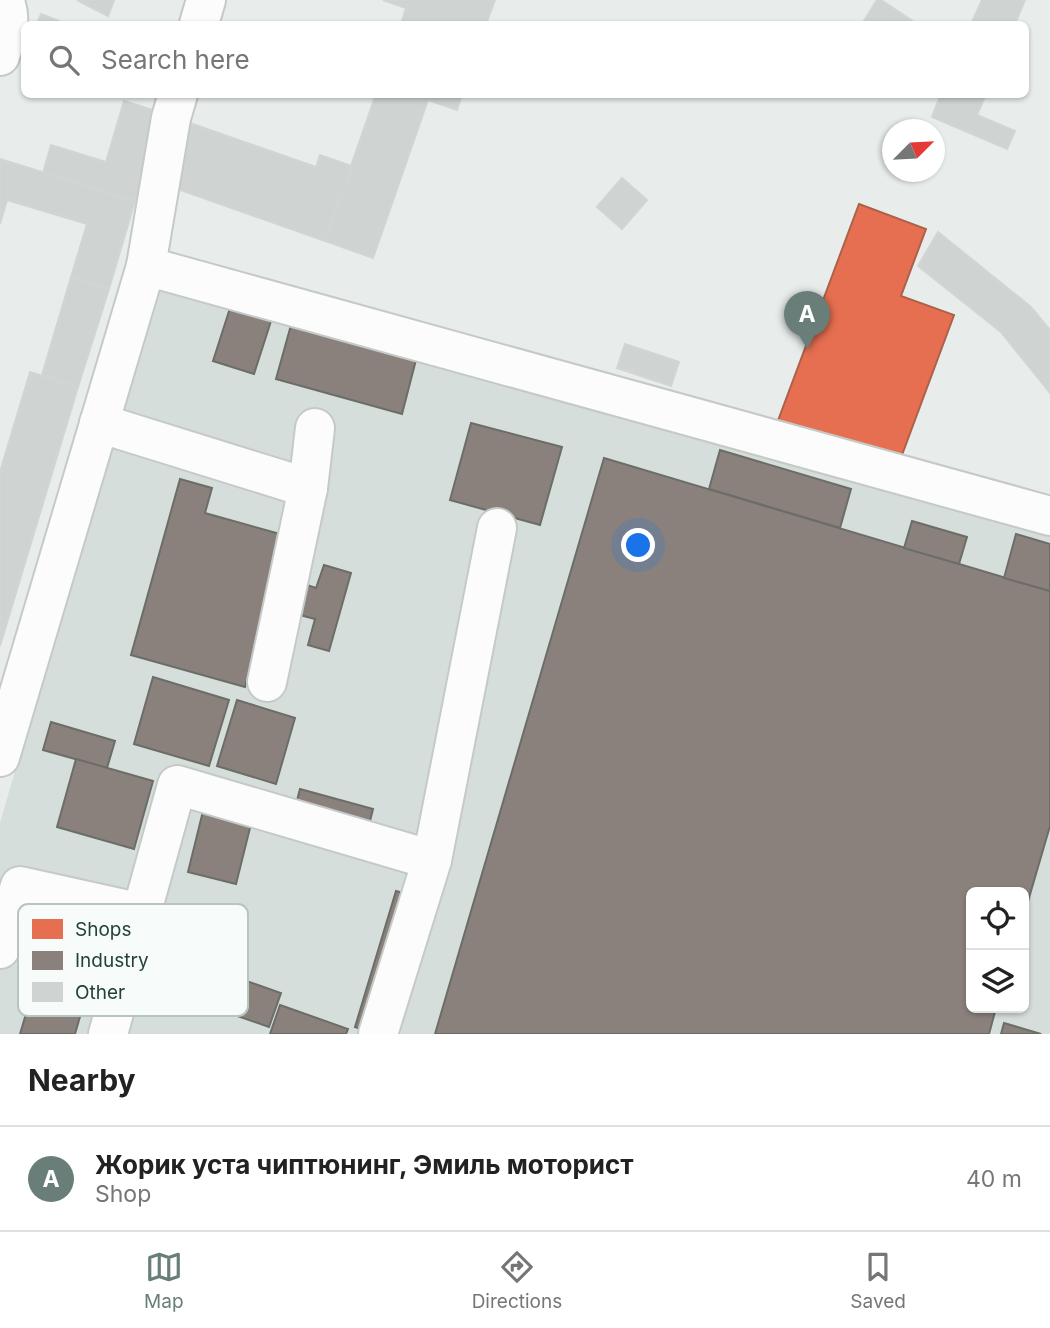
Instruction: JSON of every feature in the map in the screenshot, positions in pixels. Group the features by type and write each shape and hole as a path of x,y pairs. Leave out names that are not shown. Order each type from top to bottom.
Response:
{"street":[{"path":"0,56 9,18 4,0"},
{"path":"200,21 206,0"},
{"path":"0,757 146,266 171,118 177,98"},
{"path":"146,266 1050,516"},
{"path":"99,423 307,488"},
{"path":"267,682 307,488 315,428"},
{"path":"378,1034 432,860 497,528"},
{"path":"144,904 177,785 432,860"},
{"path":"0,949 20,886 101,904"},
{"path":"108,1034 113,1016"}],"shaded area":[{"path":"157,280 1050,534 1050,1034 0,1034 0,823"}],"building: Shops":[{"path":"859,204 926,229 901,296 954,315 896,471 776,426"}],"building: Industry":[{"path":"231,305 272,318 254,374 213,361"},
{"path":"291,325 416,360 402,414 276,379"},
{"path":"471,423 562,447 540,525 450,500"},
{"path":"720,450 851,489 840,528 709,489"},
{"path":"604,458 1050,591 1050,826 1029,898 1029,887 966,887 966,1013 995,1013 989,1034 435,1034"},
{"path":"180,479 212,488 205,513 287,536 245,687 131,655"},
{"path":"912,521 967,537 959,564 904,548"},
{"path":"1016,534 1050,544 1050,591 1004,578"},
{"path":"324,565 351,573 329,651 308,645 315,619 296,614 304,584 316,588"},
{"path":"153,677 229,700 209,766 134,744"},
{"path":"237,700 295,718 276,784 217,766"},
{"path":"51,722 115,741 107,768 43,750"},
{"path":"76,759 153,781 134,849 57,827"},
{"path":"300,789 373,809 369,825 296,804"},
{"path":"205,803 253,816 236,884 188,872"},
{"path":"396,891 410,895 367,1031 355,1027"},
{"path":"248,982 281,993 269,1027 237,1016 248,1016"},
{"path":"280,1005 348,1029 346,1034 270,1034"},
{"path":"25,1016 80,1016 75,1034 20,1034"},
{"path":"1004,1023 1041,1034 1001,1034"}],"building: Other":[{"path":"77,0 114,0 108,16"},
{"path":"383,0 495,0 487,21 402,21 406,8"},
{"path":"877,0 881,0 912,21 864,21"},
{"path":"982,0 1025,0 1016,21 972,21"},
{"path":"41,14 58,21 38,21"},
{"path":"375,98 461,98 457,110 428,100 373,258 325,241"},
{"path":"939,98 984,98 977,115 1015,131 1007,149 945,123 945,119 932,117"},
{"path":"124,101 162,113 135,201 43,173 51,145 106,162"},
{"path":"184,121 316,167 320,155 352,166 325,241 163,184"},
{"path":"0,159 135,201 109,289 71,277 87,224 7,200 0,224"},
{"path":"622,178 647,200 622,229 597,207"},
{"path":"938,232 1031,307 1050,330 1050,393 1001,332 918,266"},
{"path":"71,277 109,289 78,387 42,375"},
{"path":"625,344 679,362 671,386 617,368"},
{"path":"30,372 78,387 0,646 0,472"}],"place":[{"name":"Жорик уста чиптюнинг, Эмиль моторист","path":"807,349"}]}
